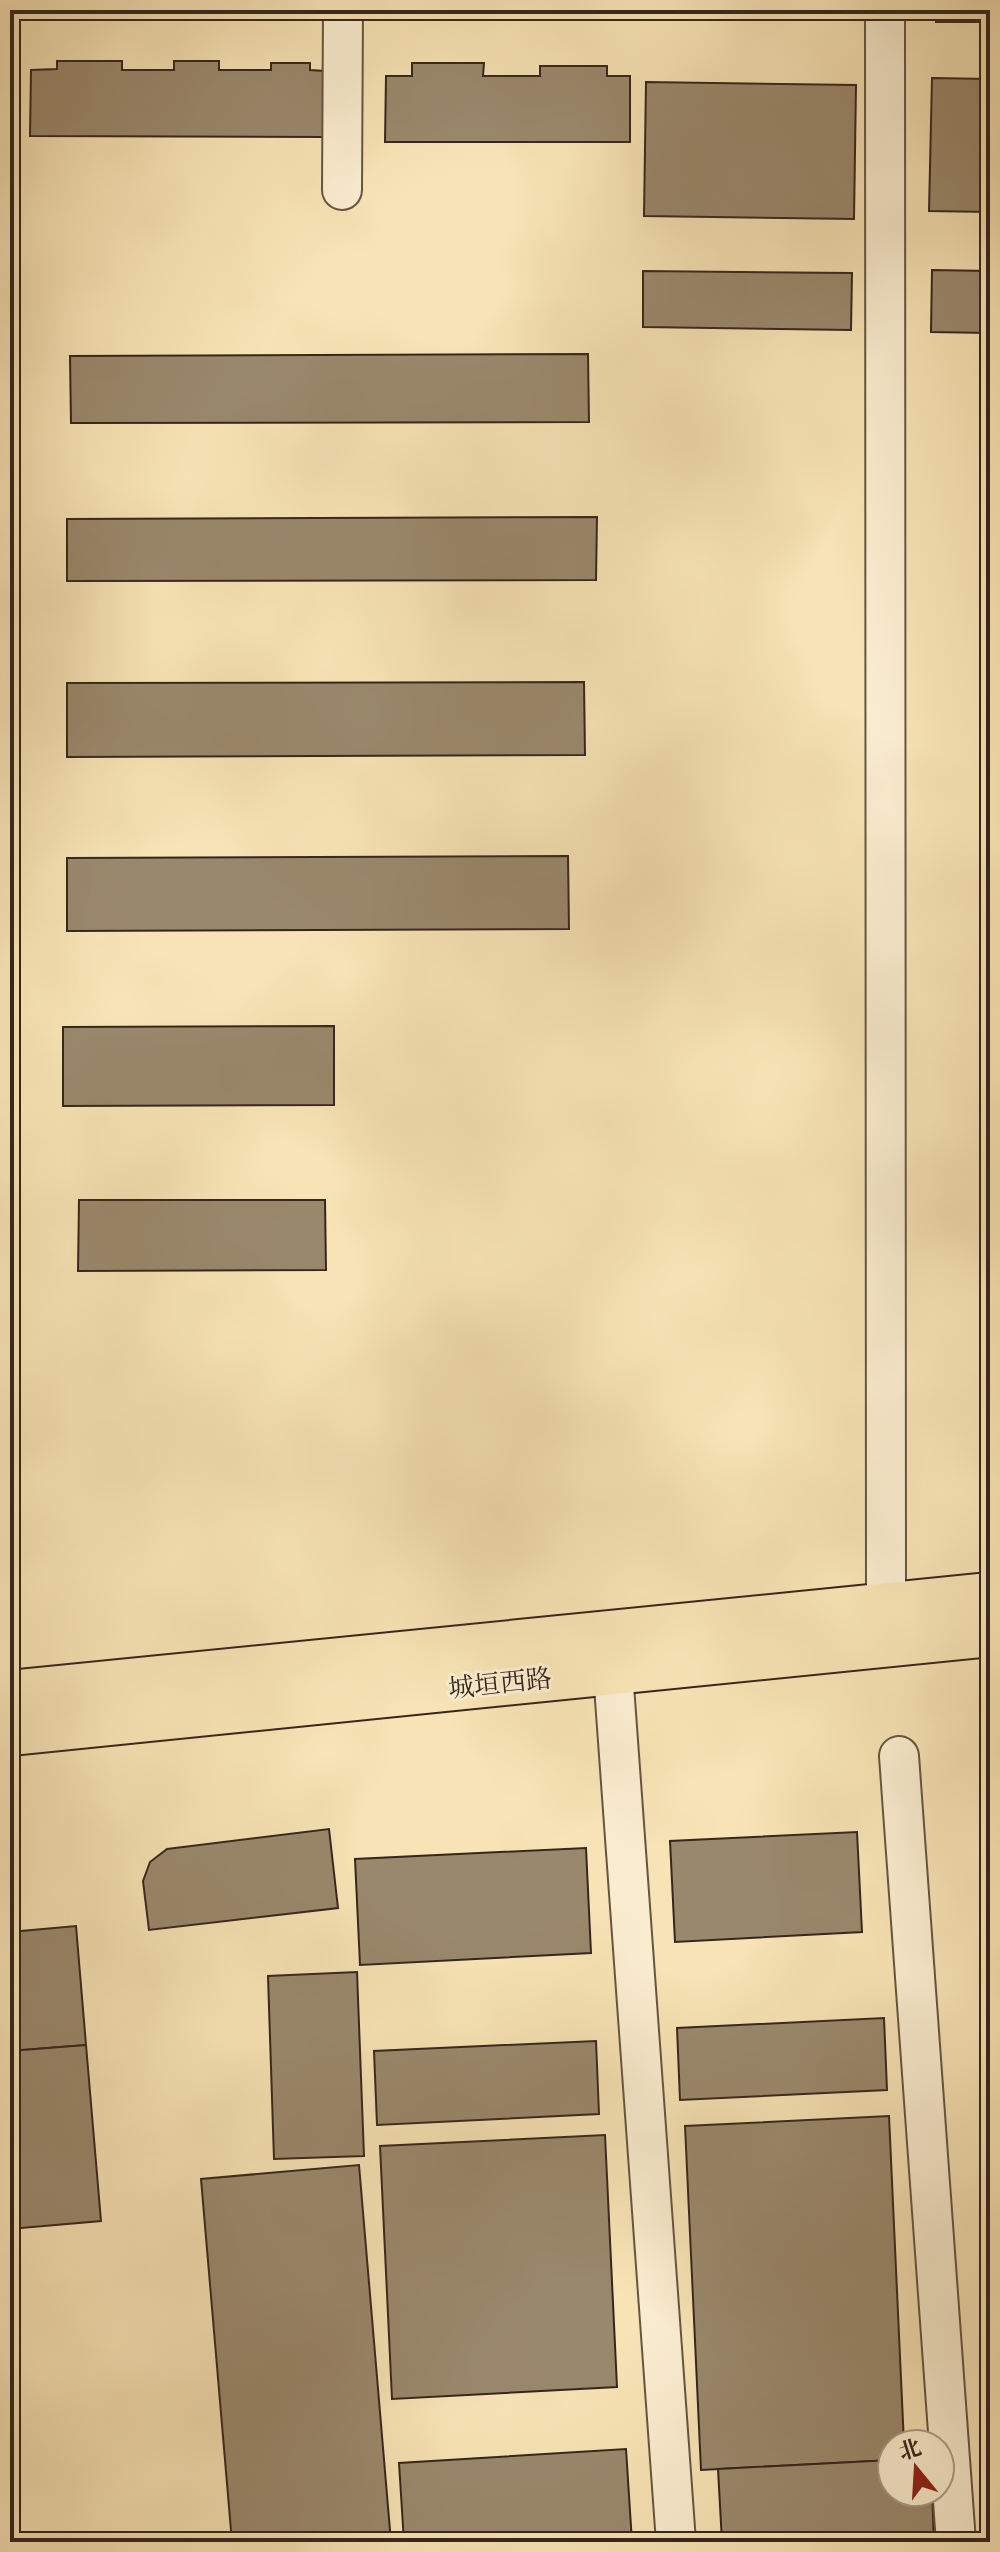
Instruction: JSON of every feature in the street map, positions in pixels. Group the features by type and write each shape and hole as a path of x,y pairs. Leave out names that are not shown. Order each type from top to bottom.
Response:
{"main road":[{"name":"城垣西路","path":"10,1693 990,1595"},
{"name":"城垣西路","path":"10,1733 990,1634"}],"street":[{"path":"342,190 343,10"},
{"path":"885,10 886,1605"},
{"path":"613,1672 676,2542"},
{"path":"899,1756 956,2542"}],"building":[{"path":"936,10 990,10 990,22 936,22"},
{"path":"57,61 122,61 122,70 174,70 174,61 219,61 219,70 271,70 271,63 310,63 310,70 325,71 324,137 30,136 31,70 57,69"},
{"path":"412,63 484,63 483,76 540,76 540,66 607,66 607,76 630,76 630,142 385,142 386,76 412,76"},
{"path":"932,78 990,79 990,212 929,211"},
{"path":"646,82 856,85 854,219 644,216"},
{"path":"932,270 990,271 990,333 931,332"},
{"path":"643,271 852,273 851,330 643,327"},
{"path":"588,354 589,422 71,423 70,356"},
{"path":"597,517 596,580 67,581 67,519"},
{"path":"584,682 585,755 67,757 67,683"},
{"path":"568,856 569,929 67,931 67,858"},
{"path":"334,1026 334,1105 63,1106 63,1027"},
{"path":"79,1200 325,1200 326,1270 78,1271"},
{"path":"329,1829 338,1908 149,1930 143,1881 150,1862 167,1849"},
{"path":"857,1832 862,1932 675,1942 670,1841"},
{"path":"586,1848 591,1953 360,1965 355,1859"},
{"path":"76,1926 86,2045 10,2051 10,1932"},
{"path":"357,1972 364,2156 274,2159 268,1976"},
{"path":"884,2018 887,2090 680,2100 677,2028"},
{"path":"596,2041 599,2114 377,2125 374,2051"},
{"path":"86,2045 101,2221 10,2229 10,2051"},
{"path":"889,2116 903,2428 876,2428 876,2461 701,2470 685,2126"},
{"path":"605,2135 617,2387 392,2399 380,2146"},
{"path":"359,2165 391,2542 232,2542 201,2179"},
{"path":"626,2449 632,2542 404,2542 399,2463"},
{"path":"876,2461 876,2508 933,2508 934,2542 722,2542 718,2469"}]}
